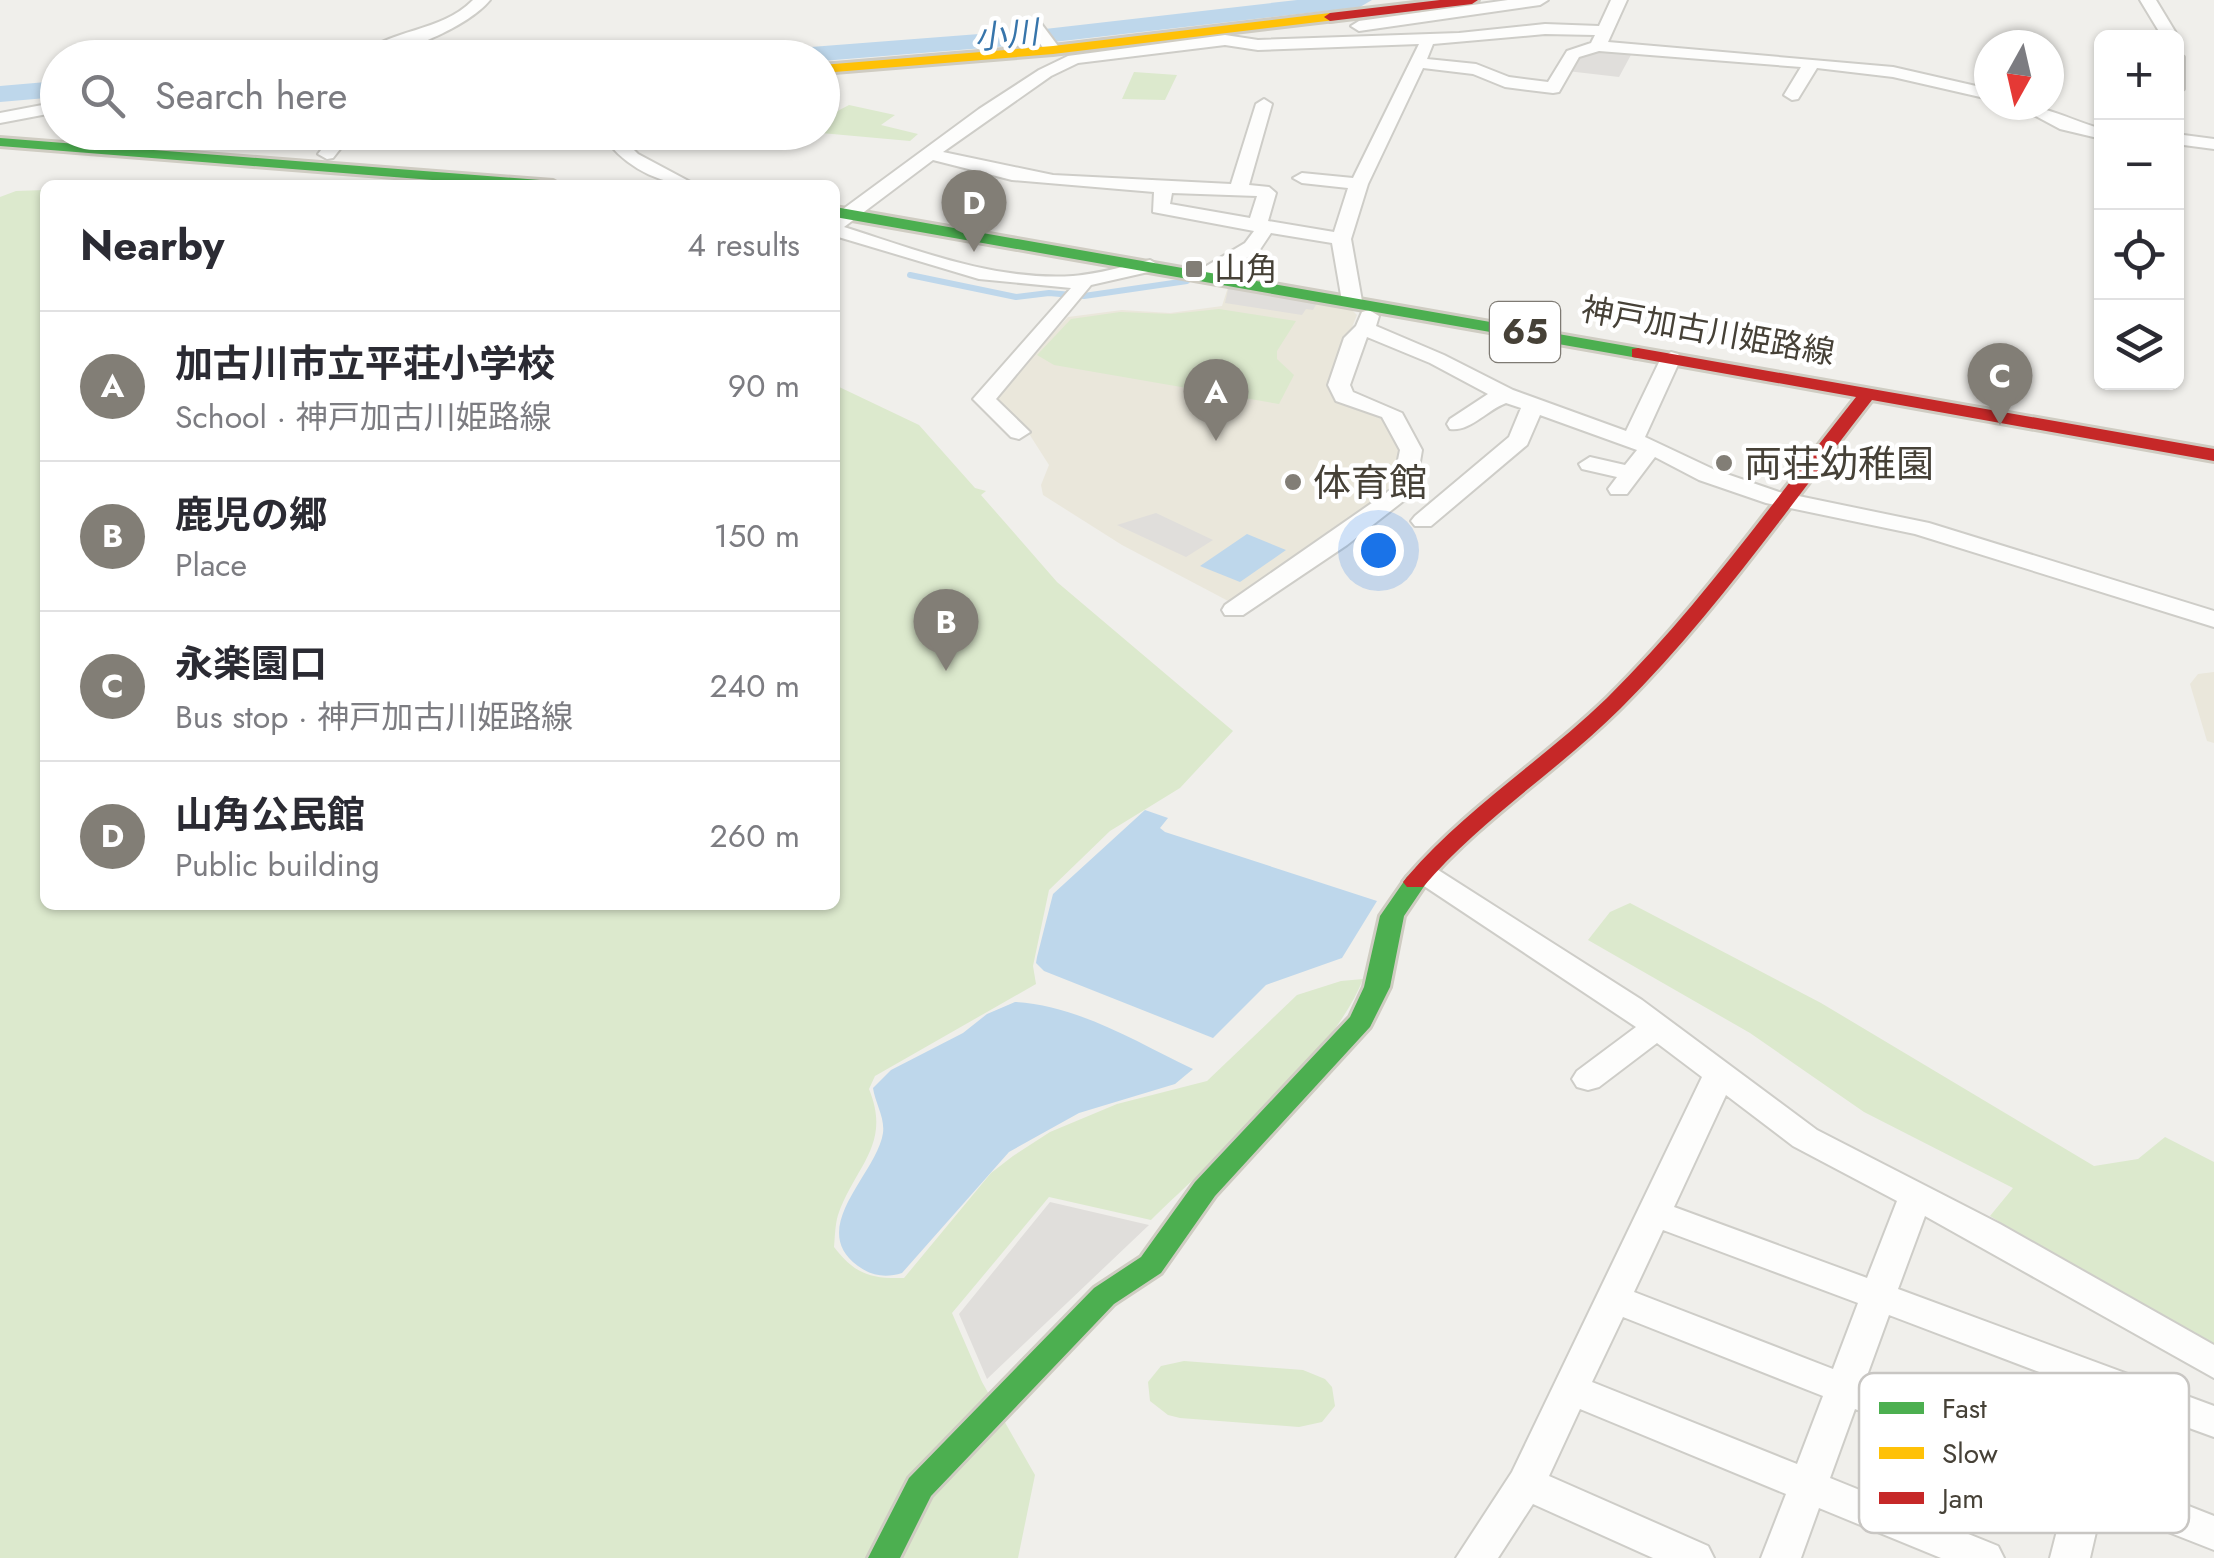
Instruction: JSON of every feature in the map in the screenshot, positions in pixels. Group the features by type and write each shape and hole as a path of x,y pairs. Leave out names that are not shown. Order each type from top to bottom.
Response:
{"street":[{"path":"401,40 462,21 482,0"},
{"path":"840,68 994,55 1092,55 1384,23 1540,0"},
{"path":"1420,63 1476,69 1505,82 1552,88 1573,54 1600,39 1619,0"},
{"path":"2148,0 2166,30"},
{"path":"840,219 1058,57 1463,1"},
{"path":"1034,24 1058,57"},
{"path":"1225,40 1258,45 1428,39 1545,28 1600,39 1923,75 1974,90"},
{"path":"1365,329 1362,303 1341,240 1359,184 1420,63 1428,39"},
{"path":"1792,95 1814,62"},
{"path":"1238,190 1264,104"},
{"path":"15,112 40,109"},
{"path":"0,142 25,122 15,112"},
{"path":"2055,120 2094,132"},
{"path":"2184,140 2214,144"},
{"path":"0,142 40,145"},
{"path":"99,150 491,180"},
{"path":"174,156 180,150"},
{"path":"316,166 330,150"},
{"path":"623,150 677,180"},
{"path":"931,154 1022,178 1267,193 1261,227 1252,248 1205,275"},
{"path":"1302,178 1359,184"},
{"path":"1164,186 1160,208 1341,240"},
{"path":"840,220 943,262 1078,290 1150,266"},
{"name":"神戸加古川姫路線","path":"840,220 977,234 2214,455"},
{"path":"943,262 977,234"},
{"path":"1018,432 984,399 1078,290"},
{"path":"1365,329 1437,359 1505,395 1642,444 1707,475 1786,498 1921,528 2214,619"},
{"path":"1234,610 1403,492 1411,450 1391,414 1344,396 1338,385 1354,338 1365,329"},
{"path":"1590,464 1624,481 1642,444 1671,358"},
{"path":"884,1558 920,1487 1104,1296 1151,1265 1204,1189 1349,1035 1377,988 1385,932 1397,907 1462,836 1610,707 1660,655 1868,393"},
{"path":"1458,424 1481,405 1505,395"},
{"path":"1423,521 1519,440 1533,405"},
{"path":"1425,874 1657,1027 1804,1138 1988,1233 2214,1363"},
{"path":"1588,1079 1657,1027"},
{"path":"1476,1558 1526,1483 1719,1076"},
{"path":"1781,1558 1915,1197"},
{"path":"1656,1212 2083,1373"},
{"path":"1614,1298 1859,1393"},
{"path":"1571,1388 1859,1508"},
{"path":"2189,1413 2214,1422"},
{"path":"1526,1483 1694,1558"},
{"path":"2189,1523 2214,1533"},
{"path":"1922,1533 1984,1558"},
{"path":"2070,1558 2076,1533"}],"shaded area":[{"path":"1596,48 1632,53 1619,77 1567,71 1578,53"},
{"path":"1229,284 1352,310 1357,315 1329,384 1336,395 1387,421 1403,451 1393,490 1232,603 1122,545 1043,495 1041,485 1049,465 1026,429 992,399 1068,317 1122,310 1170,313 1222,306"},
{"path":"1229,285 1317,303 1302,315 1225,303"},
{"path":"1156,513 1213,540 1186,557 1117,525"},
{"path":"2214,672 2214,743 2207,741 2190,684 2198,674"},
{"path":"1050,1202 1149,1225 987,1379 959,1314"}],"green space":[{"path":"1134,72 1177,75 1165,100 1122,99"},
{"path":"849,105 895,115 881,125 918,134 910,141 840,135 840,110"},
{"path":"40,190 40,910 840,910 840,387 919,425 975,488 986,491 981,495 1057,582 1233,731 1180,788 1110,831 1049,890 1033,966 1036,984 875,1076 869,1089 875,1108 874,1141 838,1215 834,1247 864,1273 904,1278 991,1173 1013,1156 1050,1132 1117,1104 1207,1081 1297,995 1341,981 1363,979 1348,1009 1299,1073 1151,1220 1049,1197 952,1313 982,1382 1035,1475 1018,1558 0,1558 0,197 16,191"},
{"path":"1219,309 1296,321 1277,351 1277,359 1294,375 1279,404 1054,365 1037,355 1071,319 1120,312 1171,314"},
{"path":"1630,903 1821,1003 2094,1166 2138,1159 2165,1137 2214,1162 2214,1353 1990,1216 2013,1188 1864,1112 1750,1033 1588,940 1610,912"},
{"path":"1184,1361 1303,1370 1325,1379 1332,1387 1335,1406 1322,1422 1299,1427 1168,1415 1150,1401 1148,1382 1161,1366"}],"water":[{"path":"1247,534 1286,550 1240,582 1200,566"},
{"path":"1145,810 1168,818 1160,828 1165,832 1377,901 1342,958 1266,985 1213,1038 1044,971 1036,963 1053,894"},
{"path":"1015,1002 1085,1018 1193,1069 1175,1084 1079,1113 1009,1152 902,1273 879,1275 863,1269 844,1251 839,1235 841,1218 883,1133 873,1088 891,1070"}],"waterway":[{"name":"小川","path":"840,53 1045,36 1360,0"},
{"name":"小川","path":"0,94 40,91"},
{"path":"910,275 1016,297 1049,293 1084,296 1187,281"}],"traffic: fast":[{"path":"0,142 40,145"},
{"path":"103,150 489,180"},
{"path":"840,213 1638,353"},
{"path":"884,1558 920,1487 1104,1296 1151,1265 1205,1189 1361,1021 1377,987 1392,916 1415,882"}],"traffic: slow":[{"path":"840,68 1053,50 1330,17"}],"traffic: jam":[{"path":"1330,17 1472,0"},
{"path":"1638,353 2214,455"},
{"path":"1415,882 1460,833 1588,727 1647,669 1713,593 1868,393"}],"place":[{"name":"山角公民館","path":"974,252"},
{"name":"山角","path":"1194,269"},
{"name":"永楽園口","path":"2000,425"},
{"name":"加古川市立平荘小学校","path":"1216,441"},
{"name":"両荘幼稚園","path":"1724,463"},
{"name":"体育館","path":"1293,482"},
{"name":"鹿児の郷","path":"946,671"}]}
